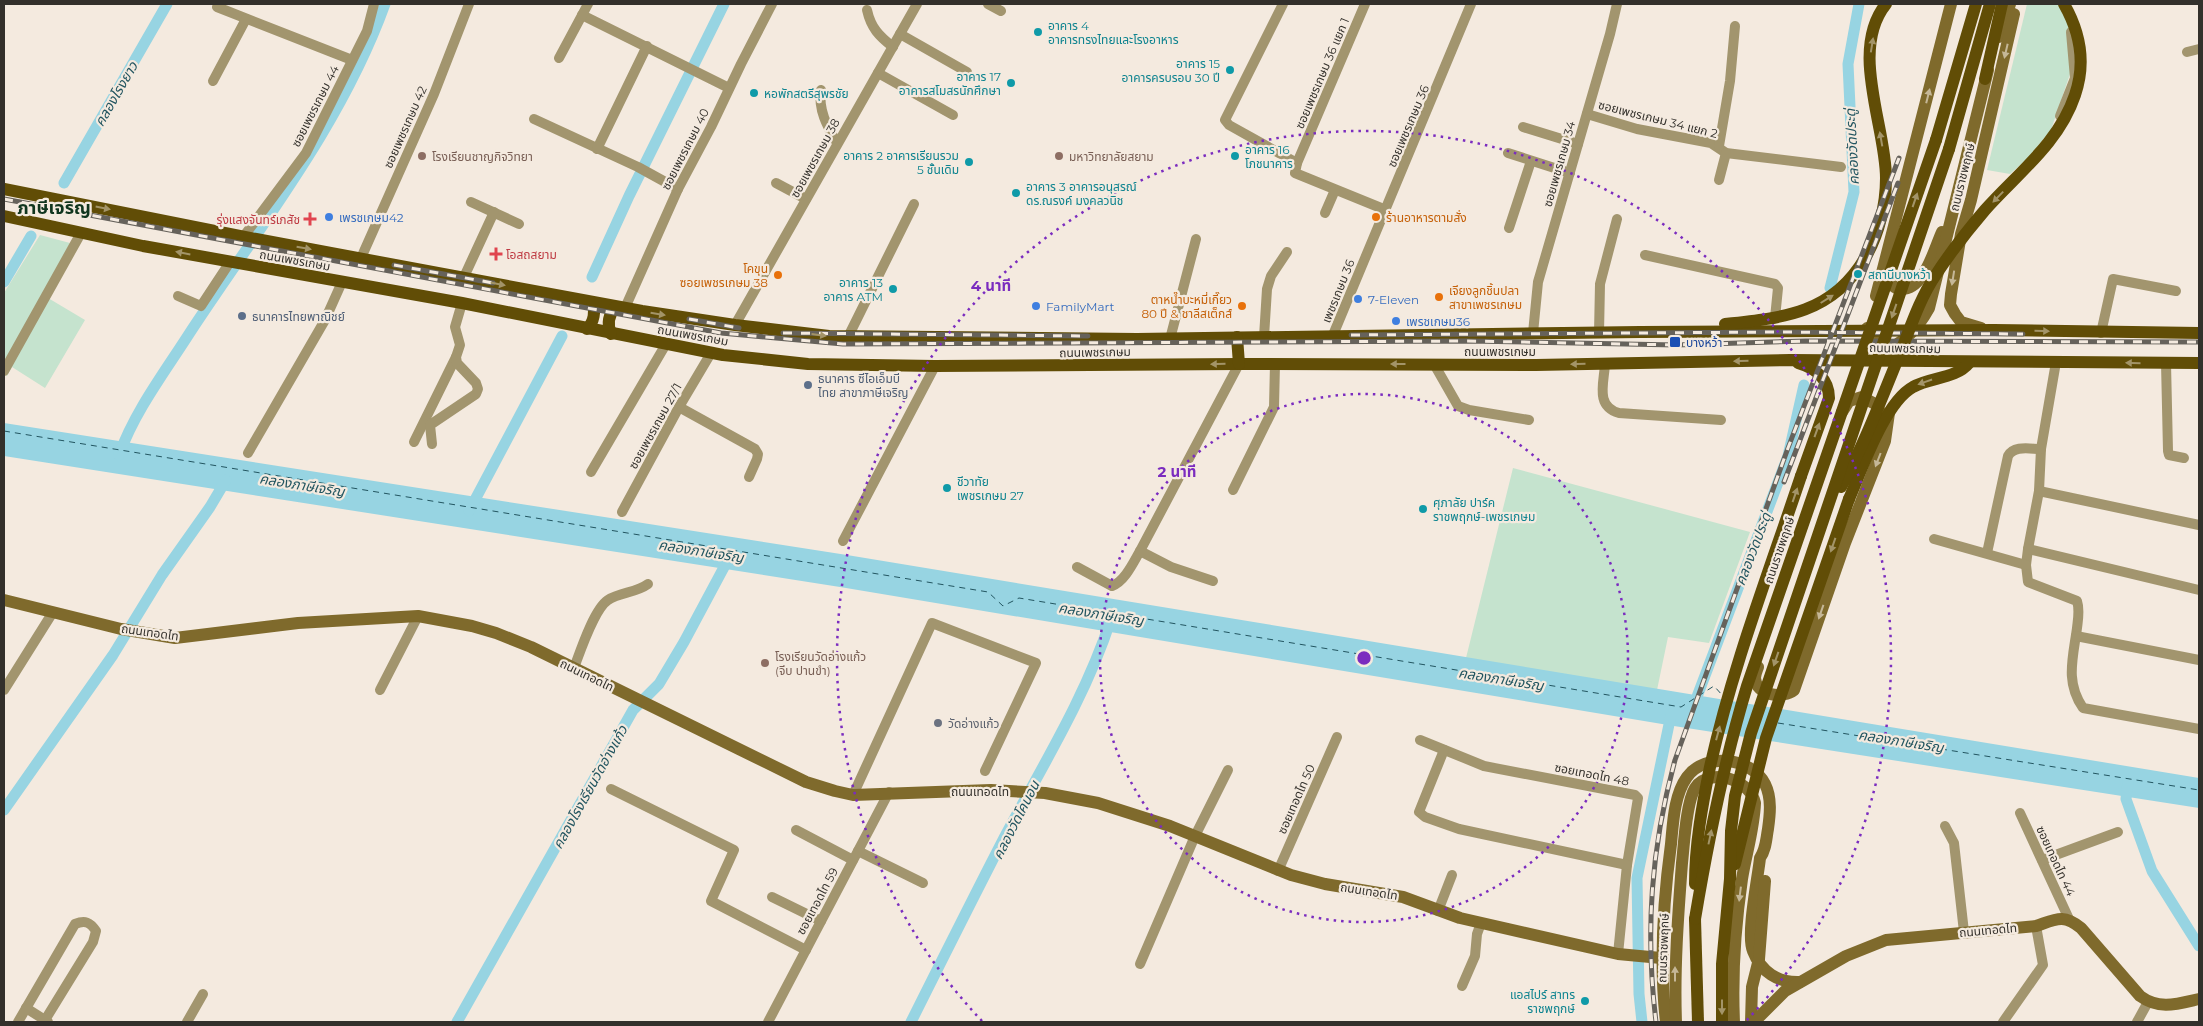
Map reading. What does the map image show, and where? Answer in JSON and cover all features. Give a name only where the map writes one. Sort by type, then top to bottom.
[{"type":"main road","points":[[1640,332],[1775,318],[1821,302],[1842,289],[1855,275],[1870,250],[1885,198],[1886,176],[1869,61],[1876,24],[1886,4]]},
{"type":"main road","points":[[1951,4],[1887,259],[1866,331],[1873,340],[1887,350],[1912,358],[1969,363]]},
{"type":"main road","name":"ถนนราชพฤกษ์","points":[[1698,1022],[1695,919],[1730,742],[1747,686],[1936,140],[1976,4]]},
{"type":"main road","name":"ถนนราชพฤกษ์","points":[[1722,1022],[1722,964],[1730,879],[1731,831],[1735,796],[1750,733],[1949,149],[1990,4]]},
{"type":"main road","points":[[1851,361],[1887,350],[1902,341],[1914,331],[1929,308],[2002,4]]},
{"type":"main road","points":[[1985,79],[2010,4]]},
{"type":"main road","name":"ถนนราชพฤกษ์","points":[[1994,330],[1961,322],[1950,305],[1961,234],[1971,200],[2017,4]]},
{"type":"main road","points":[[1826,513],[1848,474],[1870,427],[1915,315],[1934,278],[1955,247],[1986,210],[2026,168],[2063,123],[2076,94],[2081,56],[2078,34],[2065,4]]},
{"type":"main road","name":"ถนนเพชรเกษม","points":[[4,189],[620,307],[735,326],[829,336],[1170,339],[1640,332],[1994,330],[2199,333]]},
{"type":"main road","points":[[1887,259],[1889,282],[1896,288],[1905,290],[1919,281],[1924,274],[1958,193]]},
{"type":"main road","name":"ถนนเพชรเกษม","points":[[4,216],[230,262],[462,303],[711,353],[808,364],[934,366],[1605,364],[1790,360],[1969,363],[2199,363]]},
{"type":"main road","points":[[587,329],[592,324],[595,308],[592,302]]},
{"type":"main road","points":[[611,334],[609,319],[620,307]]},
{"type":"main road","points":[[1237,337],[1239,364]]},
{"type":"main road","points":[[1790,360],[1812,369],[1825,380],[1837,404],[1842,422]]},
{"type":"main road","points":[[1730,879],[1742,839],[1766,738],[1849,499],[1880,430],[1889,413],[1912,387],[1959,371],[1969,363]]},
{"type":"main road","points":[[1695,919],[1695,855],[1704,796],[1716,739],[1734,676],[1829,398],[1829,389]]},
{"type":"main road","points":[[1880,430],[1881,412],[1876,405],[1862,397],[1849,401],[1845,406],[1840,434],[1754,677],[1756,684],[1766,693],[1783,696],[1794,690],[1845,543],[1885,441],[1889,413]]},
{"type":"main road","name":"ถนนเทอดไท","points":[[4,600],[125,629],[175,638],[298,623],[418,616],[450,620],[496,633],[646,702],[806,782],[834,791],[854,795],[889,792],[1015,791],[1045,793],[1098,802],[1195,836],[1278,871],[1325,884],[1403,897],[1438,911],[1481,923],[1623,955],[1661,958]]},
{"type":"main road","points":[[1666,1022],[1661,958],[1665,890],[1674,813],[1686,778],[1698,767],[1711,761],[1734,762],[1751,770],[1764,783],[1770,810],[1764,852],[1760,858],[1751,933],[1752,950],[1772,977],[1782,982],[1800,982]]},
{"type":"main road","name":"ถนนราชพฤกษ์","points":[[1676,1022],[1676,941],[1684,838],[1695,788],[1704,780],[1714,777],[1731,779],[1741,784],[1753,795],[1755,803],[1736,929],[1732,989],[1734,1022]]},
{"type":"main road","name":"ถนนเทอดไท","points":[[1753,1022],[1785,990],[1846,956],[1886,940],[2036,926],[2059,918],[2069,919]]},
{"type":"main road","points":[[2069,919],[2081,928],[2140,996],[2148,1002],[2168,1006],[2199,1000]]},
{"type":"main road","points":[[1753,1022],[1752,987],[1758,959]]},
{"type":"street","name":"ซอยเพชรเกษม 44","points":[[249,237],[306,152],[367,31],[374,4]]},
{"type":"street","name":"ซอยเพชรเกษม 42","points":[[360,258],[434,94],[470,4]]},
{"type":"street","points":[[559,58],[588,4]]},
{"type":"street","name":"ซอยเพชรเกษม 40","points":[[620,307],[772,4]]},
{"type":"street","name":"ซอยเพชรเกษม 38","points":[[735,326],[917,4]]},
{"type":"street","points":[[988,4],[1001,11]]},
{"type":"street","points":[[1283,4],[1225,120],[1229,125],[1297,163],[1297,175],[1386,210]]},
{"type":"street","name":"ซอยเพชรเกษม 36 แยก 1","points":[[1297,163],[1365,4]]},
{"type":"street","name":"ซอยเพชรเกษม 36","points":[[1365,256],[1386,210],[1471,4]]},
{"type":"street","name":"ซอยเพชรเกษม 34","points":[[1532,333],[1538,282],[1617,4]]},
{"type":"street","points":[[2016,185],[2053,132],[2075,78],[2071,25],[2065,4]]},
{"type":"street","points":[[217,7],[352,60]]},
{"type":"street","points":[[866,10],[876,34],[893,47]]},
{"type":"street","points":[[582,15],[729,88]]},
{"type":"street","points":[[213,81],[246,19]]},
{"type":"street","points":[[1719,180],[1735,26]]},
{"type":"street","points":[[900,34],[967,72]]},
{"type":"street","points":[[597,149],[647,46]]},
{"type":"street","points":[[2187,52],[2199,49]]},
{"type":"street","points":[[878,73],[953,115]]},
{"type":"street","points":[[821,90],[819,102],[822,113],[838,143]]},
{"type":"street","name":"ซอยเพชรเกษม 34 แยก 2","points":[[1587,114],[1637,129],[1711,142],[1722,149],[1841,167]]},
{"type":"street","points":[[534,119],[678,189]]},
{"type":"street","points":[[1523,127],[1578,144]]},
{"type":"street","points":[[1508,153],[1570,173]]},
{"type":"street","points":[[1509,228],[1532,161]]},
{"type":"street","points":[[776,183],[806,199]]},
{"type":"street","points":[[1325,213],[1335,190]]},
{"type":"street","points":[[471,202],[519,224]]},
{"type":"street","points":[[848,337],[914,204]]},
{"type":"street","points":[[464,277],[494,212]]},
{"type":"street","points":[[1600,333],[1600,284],[1617,219]]},
{"type":"street","points":[[4,371],[81,233]]},
{"type":"street","points":[[1170,339],[1196,239]]},
{"type":"street","points":[[1264,337],[1267,289],[1271,276],[1287,252]]},
{"type":"street","points":[[1645,255],[1775,284],[1778,288],[1775,318]]},
{"type":"street","name":"เพชรเกษม 36","points":[[1334,336],[1365,256]]},
{"type":"street","points":[[178,296],[201,306],[230,262]]},
{"type":"street","points":[[2101,332],[2114,276],[2176,291]]},
{"type":"street","points":[[248,453],[325,320],[342,282]]},
{"type":"street","points":[[414,442],[456,357],[460,345],[455,327],[462,303]]},
{"type":"street","points":[[592,472],[666,344]]},
{"type":"street","name":"ซอยเพชรเกษม 27/1","points":[[622,512],[679,407],[711,353]]},
{"type":"street","points":[[432,444],[430,425],[476,394],[478,389],[476,383],[457,363],[456,357]]},
{"type":"street","points":[[2056,362],[2042,449],[2039,490],[2028,549],[2026,565],[2028,582],[2077,601],[2079,613],[2071,675],[2072,688],[2083,708],[2199,729]]},
{"type":"street","points":[[2166,363],[2168,451],[2169,455],[2184,458]]},
{"type":"street","points":[[1077,567],[1112,586],[1118,584],[1140,551],[1239,364]]},
{"type":"street","points":[[1233,490],[1274,407],[1275,364]]},
{"type":"street","points":[[1434,364],[1458,406],[1469,410],[1529,420]]},
{"type":"street","points":[[1605,364],[1603,398],[1610,410],[1721,420]]},
{"type":"street","points":[[843,541],[934,366]]},
{"type":"street","points":[[679,407],[755,449],[758,454],[757,459],[749,477]]},
{"type":"street","points":[[1987,553],[2008,456],[2011,450],[2015,448],[2042,449]]},
{"type":"street","points":[[2039,490],[2199,525]]},
{"type":"street","points":[[1934,539],[2026,565]]},
{"type":"street","points":[[2028,549],[2199,590]]},
{"type":"street","points":[[1140,551],[1171,567],[1213,581]]},
{"type":"street","points":[[574,668],[594,618],[607,600],[641,589],[648,584]]},
{"type":"street","points":[[4,690],[53,612]]},
{"type":"street","points":[[380,690],[418,616]]},
{"type":"street","points":[[854,795],[932,623],[1036,663],[985,771]]},
{"type":"street","points":[[2076,636],[2199,660]]},
{"type":"street","name":"ซอยเทอดไท 50","points":[[1278,871],[1337,737]]},
{"type":"street","name":"ซอยเทอดไท 48","points":[[1420,740],[1484,766],[1635,795],[1638,798],[1627,865],[1623,955]]},
{"type":"street","points":[[1444,750],[1419,812],[1425,817],[1459,829],[1627,865]]},
{"type":"street","points":[[1140,964],[1195,836],[1228,770]]},
{"type":"street","points":[[611,789],[734,850],[711,901],[806,950]]},
{"type":"street","name":"ซอยเทอดไท 59","points":[[768,1022],[889,792]]},
{"type":"street","name":"ซอยเทอดไท 44","points":[[2020,813],[2069,919]]},
{"type":"street","points":[[1945,826],[1954,843],[1964,932]]},
{"type":"street","points":[[796,830],[923,883]]},
{"type":"street","points":[[2042,860],[2118,832]]},
{"type":"street","points":[[1438,911],[1452,875]]},
{"type":"street","points":[[772,897],[821,921]]},
{"type":"street","points":[[18,1022],[26,1008],[75,924],[82,921],[88,922],[96,931],[93,942],[47,1021],[26,1008]]},
{"type":"street","points":[[1462,986],[1475,956],[1477,934],[1481,923]]},
{"type":"street","points":[[2003,1022],[2043,964],[2036,926]]},
{"type":"street","points":[[187,1022],[203,994]]},
{"type":"street","points":[[2137,1022],[2148,1002]]},
{"type":"green space","points":[[2027,4],[2071,4],[2070,74],[2051,130],[2027,159],[2010,174],[1987,170]]},
{"type":"green space","points":[[40,235],[70,243],[43,295],[85,320],[45,388],[12,367],[7,376],[4,374],[4,293]]},
{"type":"green space","points":[[1513,468],[1750,532],[1709,643],[1668,637],[1657,690],[1466,658]]},
{"type":"water","name":"คลองภาษีเจริญ","points":[[4,423],[847,555],[2199,778],[2199,808],[1674,726],[840,587],[4,456]]},
{"type":"waterway","name":"คลองโรงยาว","points":[[64,183],[167,4]]},
{"type":"waterway","points":[[119,455],[133,423],[151,393],[297,175],[322,134],[346,92],[367,49],[385,4]]},
{"type":"waterway","points":[[592,277],[629,196],[724,4]]},
{"type":"waterway","name":"คลองวัดประดู่","points":[[1830,288],[1854,192],[1848,64],[1859,4]]},
{"type":"waterway","name":"คลองโรงยาว","points":[[4,282],[31,236]]},
{"type":"waterway","points":[[469,511],[562,336]]},
{"type":"waterway","name":"คลองวัดประดู่","points":[[1692,710],[1788,456],[1804,385]]},
{"type":"waterway","points":[[4,810],[113,655],[162,575],[210,507],[226,480]]},
{"type":"waterway","name":"คลองโรงเรียนวัดอ่างแก้ว","points":[[457,1022],[633,710],[659,684],[730,556]]},
{"type":"waterway","name":"คลองวัดโคนอน","points":[[911,1022],[1005,836],[1076,703],[1101,648],[1111,619]]},
{"type":"waterway","points":[[1642,1022],[1639,994],[1637,878],[1672,710]]},
{"type":"waterway","points":[[2128,782],[2126,799],[2152,871],[2199,946]]},
{"type":"ferry route","points":[[4,431],[988,592],[1003,606],[1019,598],[1681,707],[1714,686],[1723,696]]},
{"type":"ferry route","points":[[1778,723],[2199,790]]},
{"type":"railway","points":[[1656,1022],[1651,955],[1652,890],[1660,825],[1675,760],[1788,448],[1899,158]]},
{"type":"railway","points":[[1784,482],[1898,183]]},
{"type":"railway","points":[[4,199],[721,333],[843,344],[1468,341],[1676,345],[1806,341],[2199,342]]},
{"type":"railway","points":[[394,265],[493,283]]},
{"type":"railway","points":[[689,319],[739,328]]},
{"type":"railway","points":[[1351,335],[1781,332],[2023,334]]},
{"type":"railway","points":[[783,333],[1088,336]]},
{"type":"place","name":"อาคาร 4 อาคารทรงไทยและโรงอาหาร","points":[[1038,32]]},
{"type":"place","name":"อาคาร 15 อาคารครบรอบ 30 ปี","points":[[1230,70]]},
{"type":"place","name":"อาคาร 17 อาคารสโมสรนักศึกษา","points":[[1011,83]]},
{"type":"place","name":"หอพักสตรีสุพรชัย","points":[[754,93]]},
{"type":"place","name":"โรงเรียนชาญกิจวิทยา","points":[[422,156]]},
{"type":"place","name":"มหาวิทยาลัยสยาม","points":[[1059,156]]},
{"type":"place","name":"อาคาร 16 โภชนาคาร","points":[[1235,156]]},
{"type":"place","name":"อาคาร 2 อาคารเรียนรวม 5 ชั้นเดิม","points":[[969,162]]},
{"type":"place","name":"อาคาร 3 อาคารอนุสรณ์ ดร.ณรงค์ มงคลวนิช","points":[[1016,193]]},
{"type":"place","name":"เพรชเกษม42","points":[[329,217]]},
{"type":"place","name":"ร้านอาหารตามสั่ง","points":[[1376,217]]},
{"type":"place","name":"รุ่งแสงจันทร์เภสัช","points":[[310,219]]},
{"type":"place","name":"โอสถสยาม","points":[[496,254]]},
{"type":"place","name":"สถานีบางหว้า","points":[[1858,274]]},
{"type":"place","name":"โคขุน ซอยเพชรเกษม 38","points":[[778,275]]},
{"type":"place","name":"อาคาร 13 อาคาร ATM","points":[[893,289]]},
{"type":"place","name":"เจียงลูกชิ้นปลา สาขาเพชรเกษม","points":[[1439,297]]},
{"type":"place","name":"7-Eleven","points":[[1358,299]]},
{"type":"place","name":"FamilyMart","points":[[1036,306]]},
{"type":"place","name":"ตาหน๊ำบะหมี่เกี๊ยว 80 ปี & ชาลีสเต็กส์","points":[[1242,306]]},
{"type":"place","name":"ธนาคารไทยพาณิชย์","points":[[242,316]]},
{"type":"place","name":"เพรชเกษม36","points":[[1396,321]]},
{"type":"place","name":"บางหว้า","points":[[1675,342]]},
{"type":"place","name":"ธนาคาร ซีไอเอ็มบี ไทย สาขาภาษีเจริญ","points":[[808,385]]},
{"type":"place","name":"ชีวาทัย เพชรเกษม 27","points":[[947,488]]},
{"type":"place","name":"ศุภาลัย ปาร์ค ราชพฤกษ์-เพชรเกษม","points":[[1423,509]]},
{"type":"place","name":"โรงเรียนวัดอ่างแก้ว (จีบ ปานขำ)","points":[[765,663]]},
{"type":"place","name":"วัดอ่างแก้ว","points":[[938,723]]},
{"type":"place","name":"แอสไปร์ สาทร ราชพฤกษ์","points":[[1585,1001]]},
{"type":"district","name":"ภาษีเจริญ","points":[[54,208]]}]
